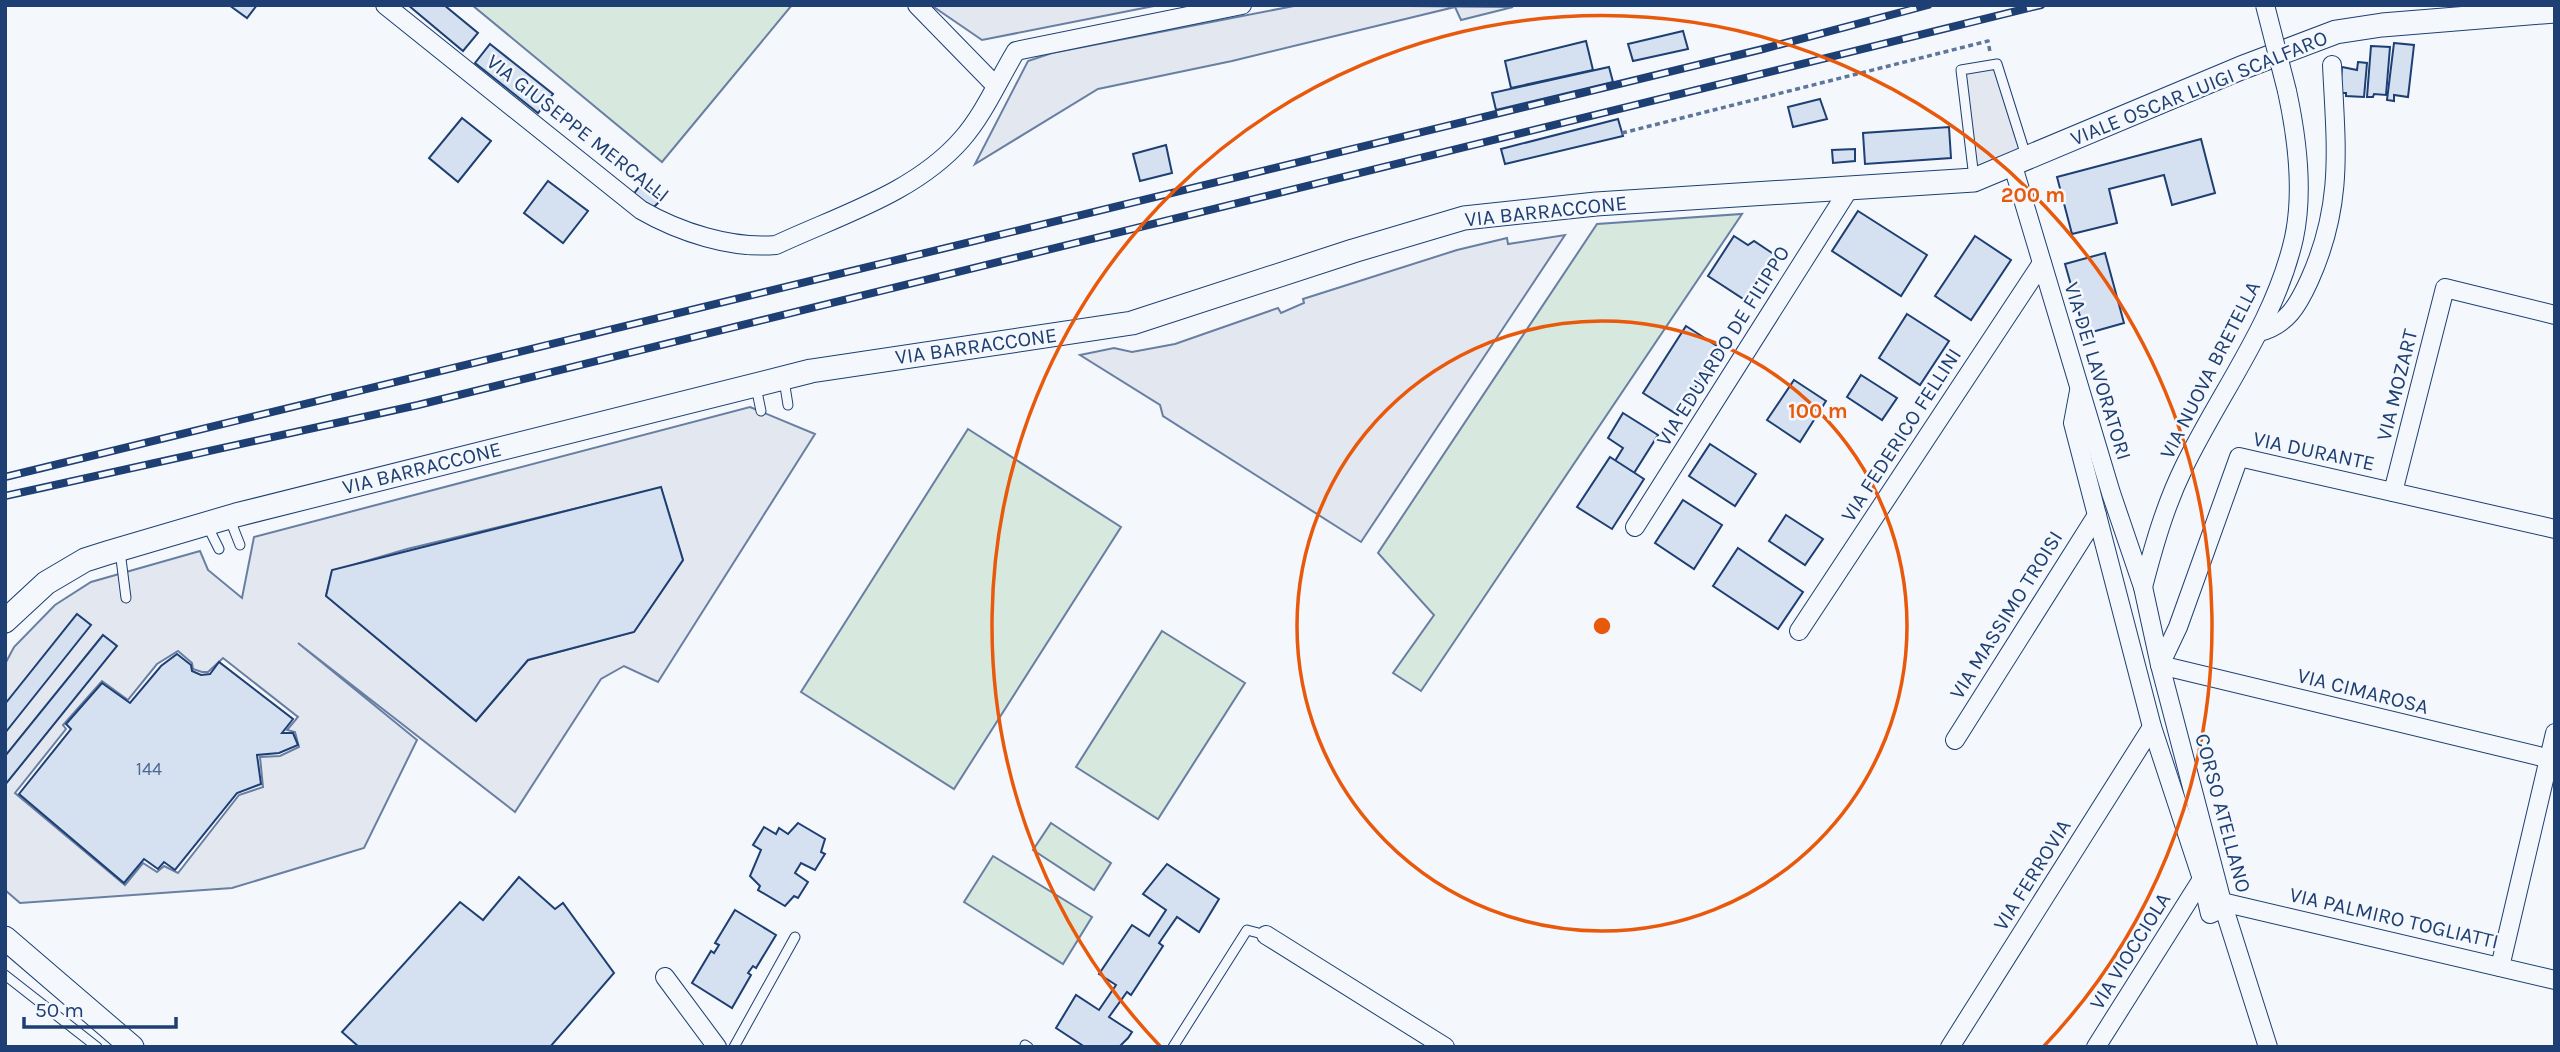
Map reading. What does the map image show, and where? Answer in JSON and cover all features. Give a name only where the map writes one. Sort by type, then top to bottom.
[{"type":"street","name":"VIA GIUSEPPE MERCALLI","points":[[385,5],[641,210],[662,222],[739,244],[776,245],[909,184],[937,165],[964,136],[1016,51],[1242,5]]},
{"type":"street","points":[[917,5],[995,85]]},
{"type":"street","name":"VIA NUOVA BRETELLA","points":[[2143,587],[2159,526],[2185,467],[2274,299],[2295,225],[2298,174],[2287,91],[2265,5]]},
{"type":"street","name":"VIALE OSCAR LUIGI SCALFARO","points":[[1974,180],[2020,163],[2241,68],[2336,32],[2382,24],[2555,11]]},
{"type":"street","points":[[2259,331],[2282,322],[2299,303],[2328,231],[2338,171],[2332,65]]},
{"type":"street","name":"VIA DEI LAVORATORI","points":[[2020,163],[2042,264],[2143,587]]},
{"type":"street","name":"VIA BARRACCONE","points":[[5,621],[46,583],[85,560],[229,517],[784,380],[811,371],[1132,323],[1464,218],[1596,204],[1974,180]]},
{"type":"street","name":"VIA EDUARDO DE FILIPPO","points":[[1635,527],[1849,189]]},
{"type":"street","name":"VIA FEDERICO FELLINI","points":[[1799,631],[2042,264]]},
{"type":"street","name":"VIA MOZART","points":[[2393,492],[2445,288],[2555,315]]},
{"type":"street","points":[[2079,388],[2073,424],[2152,727],[2202,879]]},
{"type":"street","name":"VIA DURANTE","points":[[2160,666],[2178,627],[2239,457],[2555,529]]},
{"type":"street","name":"VIA MASSIMO TROISI","points":[[1955,740],[2097,515]]},
{"type":"street","name":"CORSO ATELLANO","points":[[2143,587],[2160,666],[2222,902],[2268,1047]]},
{"type":"street","name":"VIA CIMAROSA","points":[[2160,666],[2552,760]]},
{"type":"street","name":"VIA FERROVIA","points":[[1950,1047],[2152,727]]},
{"type":"street","points":[[2500,967],[2552,760],[2555,733]]},
{"type":"street","name":"VIA PALMIRO TOGLIATTI","points":[[2202,879],[2210,914],[2219,909],[2222,902],[2555,980]]},
{"type":"street","name":"VIA VIOCCIOLA","points":[[2096,1047],[2202,879]]},
{"type":"street","points":[[1266,935],[1445,1047]]},
{"type":"street","points":[[5,938],[126,1043]]},
{"type":"street","points":[[665,977],[716,1047]]},
{"type":"lane","points":[[1974,180],[1961,70],[1997,64],[2020,163]]},
{"type":"lane","points":[[784,380],[788,405]]},
{"type":"lane","points":[[756,385],[761,411]]},
{"type":"lane","points":[[229,517],[240,545]]},
{"type":"lane","points":[[206,524],[219,549]]},
{"type":"lane","points":[[120,549],[126,598]]},
{"type":"lane","points":[[1173,1047],[1247,930],[1266,935]]},
{"type":"lane","points":[[734,1047],[795,937]]},
{"type":"lane","points":[[5,975],[97,1047]]},
{"type":"path","points":[[1622,133],[1987,41],[1993,65]]},
{"type":"shaded area","points":[[472,5],[792,5],[662,162]]},
{"type":"shaded area","points":[[931,5],[1159,5],[982,40]]},
{"type":"shaded area","points":[[1299,5],[1513,7],[1461,20],[1455,7],[1232,61],[1098,89],[975,164],[1028,61],[1052,53]]},
{"type":"shaded area","points":[[1995,65],[2023,153],[1975,172],[1962,72]]},
{"type":"shaded area","points":[[1742,214],[1421,691],[1393,673],[1434,615],[1378,553],[1597,224]]},
{"type":"shaded area","points":[[1565,235],[1361,542],[1163,416],[1160,405],[1080,355],[1114,348],[1132,352],[1175,344],[1278,308],[1281,313],[1304,303],[1303,299],[1457,250],[1507,238],[1508,244]]},
{"type":"shaded area","points":[[750,407],[815,434],[658,682],[624,666],[601,679],[515,812],[298,643],[417,740],[364,848],[232,888],[20,903],[5,890],[5,664],[14,647],[55,605],[91,582],[200,551],[208,570],[242,598],[254,537]],"holes":[[[661,488],[683,560],[634,632],[528,660],[476,721],[326,596],[332,571],[407,549]],[[178,651],[192,663],[193,669],[202,672],[208,672],[223,658],[298,717],[287,730],[295,732],[299,747],[280,756],[260,757],[263,787],[239,795],[178,873],[164,866],[157,872],[143,863],[125,885],[15,793],[66,729],[63,725],[102,681],[128,700],[157,664]]]},
{"type":"shaded area","points":[[968,429],[1121,527],[954,789],[801,692]]},
{"type":"shaded area","points":[[1162,631],[1245,683],[1158,819],[1076,767]]},
{"type":"shaded area","points":[[1051,823],[1111,863],[1094,890],[1033,850]]},
{"type":"shaded area","points":[[993,856],[1092,917],[1063,964],[964,902]]},
{"type":"building","points":[[229,5],[257,5],[247,18]]},
{"type":"building","points":[[408,5],[444,5],[478,33],[463,51]]},
{"type":"building","points":[[1683,31],[1688,49],[1633,61],[1628,44]]},
{"type":"building","points":[[1586,41],[1593,70],[1511,88],[1505,61]]},
{"type":"building","points":[[2394,43],[2414,45],[2408,97],[2394,95],[2394,101],[2387,100]]},
{"type":"building","points":[[490,44],[553,94],[538,113],[475,63]]},
{"type":"building","points":[[2371,46],[2390,47],[2386,95],[2374,94],[2373,97],[2367,97]]},
{"type":"building","points":[[2358,62],[2367,63],[2364,97],[2346,96],[2346,93],[2340,93],[2342,67],[2357,70]]},
{"type":"building","points":[[1609,67],[1613,82],[1496,110],[1492,93]]},
{"type":"building","points":[[1820,99],[1827,119],[1793,127],[1788,107]]},
{"type":"building","points":[[462,118],[491,141],[458,182],[429,158]]},
{"type":"building","points":[[1618,119],[1623,136],[1505,164],[1501,149]]},
{"type":"building","points":[[1949,127],[1951,158],[1865,164],[1863,133]]},
{"type":"building","points":[[2201,139],[2215,193],[2172,205],[2164,175],[2109,189],[2117,223],[2072,234],[2057,177]]},
{"type":"building","points":[[1166,145],[1172,173],[1140,181],[1133,154]]},
{"type":"building","points":[[1855,149],[1855,161],[1833,163],[1832,150]]},
{"type":"building","points":[[548,181],[588,211],[563,243],[524,213]]},
{"type":"building","points":[[643,182],[663,198],[651,210],[632,196]]},
{"type":"building","points":[[1858,211],[1927,255],[1901,296],[1832,251]]},
{"type":"building","points":[[1734,236],[1748,245],[1754,241],[1775,255],[1745,300],[1708,276]]},
{"type":"building","points":[[1975,236],[2011,260],[1971,320],[1935,296]]},
{"type":"building","points":[[2105,253],[2124,323],[2085,334],[2065,264]]},
{"type":"building","points":[[1907,314],[1949,341],[1920,385],[1879,358]]},
{"type":"building","points":[[1686,326],[1720,348],[1678,415],[1643,393]]},
{"type":"building","points":[[1861,375],[1897,398],[1882,420],[1847,397]]},
{"type":"building","points":[[1794,380],[1826,401],[1800,442],[1767,420]]},
{"type":"building","points":[[1623,413],[1658,435],[1634,473],[1615,461],[1623,448],[1608,438]]},
{"type":"building","points":[[1710,444],[1756,474],[1735,506],[1689,476]]},
{"type":"building","points":[[1610,457],[1644,479],[1612,529],[1577,507]]},
{"type":"building","points":[[661,487],[683,560],[634,632],[528,660],[476,721],[326,596],[332,570]]},
{"type":"building","points":[[1683,500],[1722,525],[1694,569],[1655,543]]},
{"type":"building","points":[[1786,515],[1823,539],[1805,565],[1769,541]]},
{"type":"building","points":[[1738,548],[1803,592],[1778,629],[1713,586]]},
{"type":"building","points":[[77,614],[91,625],[5,733],[5,704]]},
{"type":"building","points":[[103,635],[117,646],[5,785],[5,756]]},
{"type":"building","points":[[177,654],[191,665],[192,671],[201,675],[210,674],[219,662],[293,719],[282,733],[293,733],[298,745],[279,753],[257,755],[261,784],[237,793],[175,870],[164,862],[158,869],[144,859],[124,883],[19,794],[71,729],[66,724],[102,683],[130,703],[161,666]]},
{"type":"building","points":[[798,823],[825,839],[821,852],[825,854],[815,870],[801,863],[795,873],[808,882],[798,898],[794,896],[785,906],[758,890],[760,886],[750,876],[761,850],[753,845],[764,827],[776,834],[779,828],[788,834]]},
{"type":"building","points":[[1167,864],[1219,899],[1199,932],[1177,917],[1159,943],[1163,946],[1131,995],[1127,992],[1109,1017],[1132,1032],[1128,1038],[1119,1047],[1085,1047],[1056,1028],[1076,995],[1099,1010],[1116,985],[1099,974],[1132,925],[1149,936],[1166,910],[1143,894]]},
{"type":"building","points":[[519,877],[555,909],[563,903],[614,973],[550,1047],[359,1047],[342,1032],[460,902],[483,920]]},
{"type":"building","points":[[735,910],[776,935],[756,968],[753,966],[748,973],[751,975],[732,1008],[692,983],[711,951],[714,953],[719,945],[715,943]]},
{"type":"railway","points":[[5,477],[1763,49],[1928,5]]},
{"type":"railway","points":[[5,496],[418,405],[2041,5]]}]
